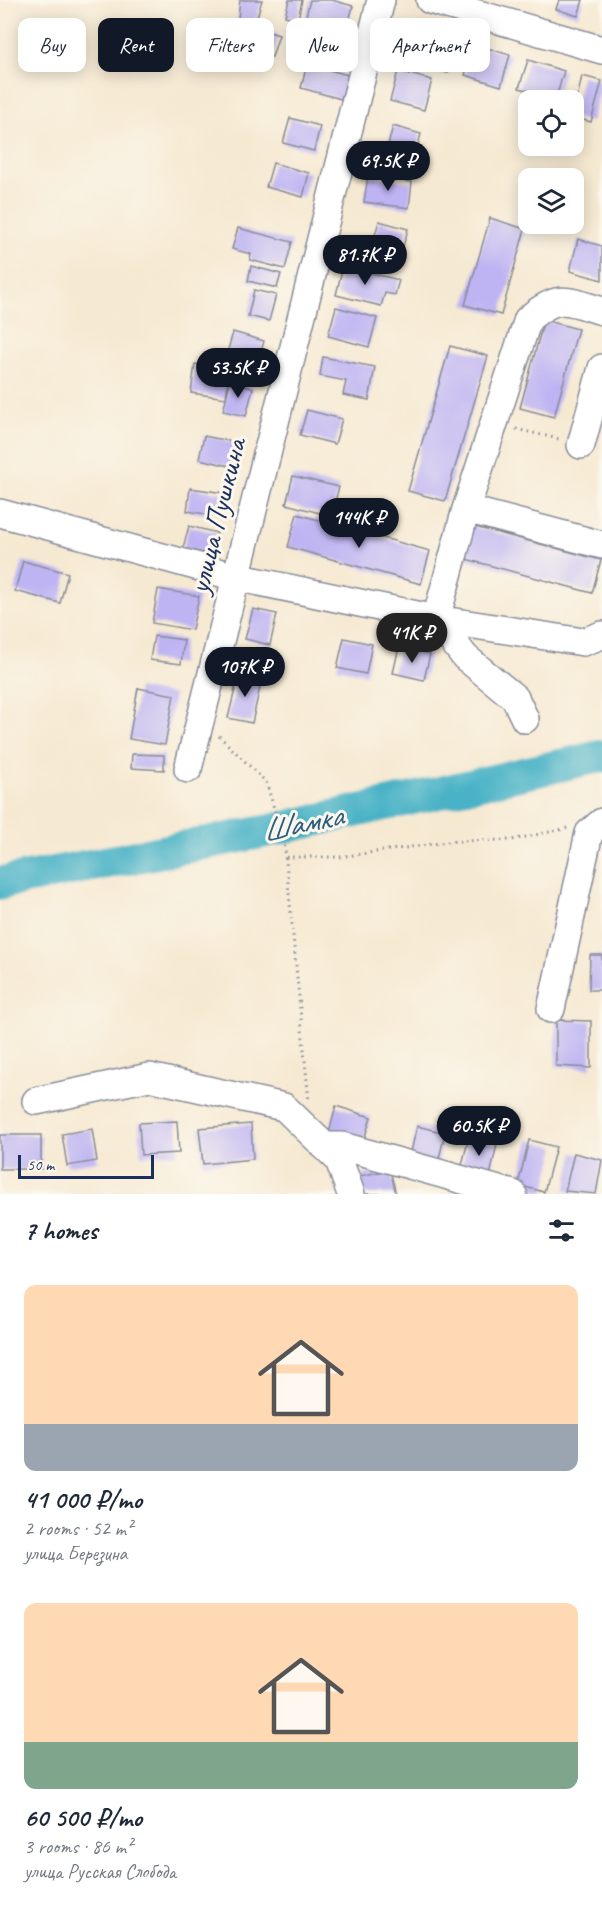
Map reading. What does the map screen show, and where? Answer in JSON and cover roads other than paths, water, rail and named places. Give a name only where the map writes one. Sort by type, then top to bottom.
[{"type":"street","name":"улица Пушкина","points":[[188,769],[381,0]]},
{"type":"street","points":[[430,0],[602,50]]},
{"type":"street","points":[[436,619],[466,509],[528,319],[547,303],[567,300],[602,311]]},
{"type":"street","points":[[581,445],[602,368]]},
{"type":"street","points":[[466,509],[602,545]]},
{"type":"street","points":[[0,513],[236,577],[436,619],[583,642],[602,635]]},
{"type":"street","points":[[436,619],[465,657],[515,698],[525,719]]},
{"type":"street","points":[[551,1009],[589,833],[602,822]]},
{"type":"street","points":[[36,1101],[149,1077],[284,1107],[339,1160],[351,1194]]},
{"type":"street","points":[[324,1146],[342,1146],[513,1194]]},
{"type":"waterway","name":"Шамка","points":[[0,883],[268,831],[602,756]]}]
